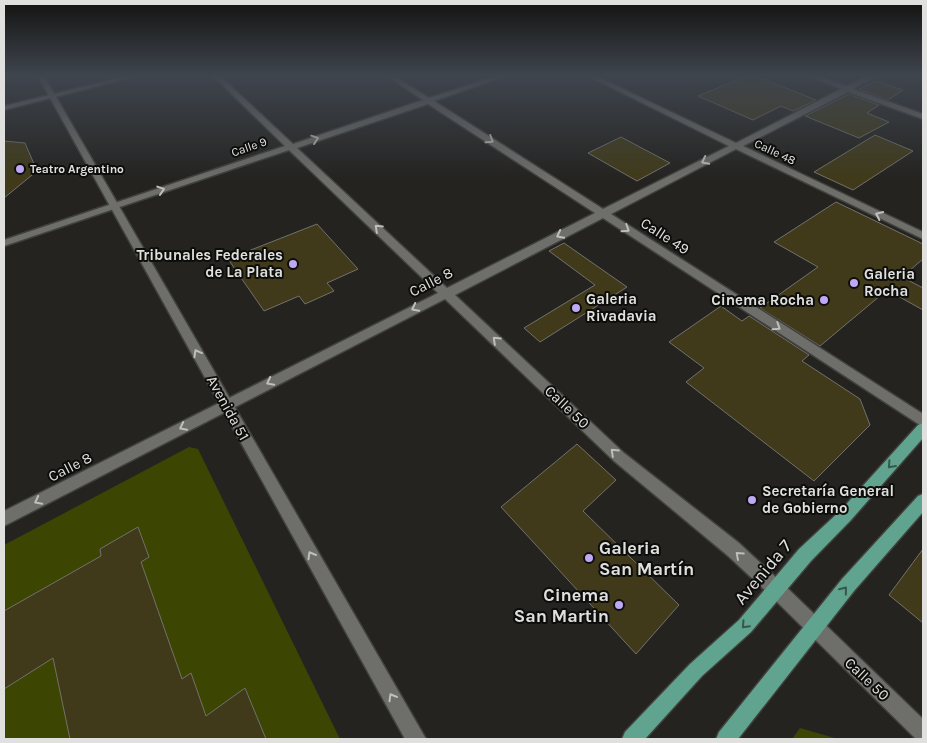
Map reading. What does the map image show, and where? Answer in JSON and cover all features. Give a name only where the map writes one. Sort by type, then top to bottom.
[{"type":"main road","name":"Avenida 7","points":[[632,739],[696,670],[745,626],[805,554],[846,515],[923,429]]},
{"type":"main road","points":[[726,739],[848,585],[923,501]]},
{"type":"street","name":"Avenida 51","points":[[61,111],[416,739]]},
{"type":"street","name":"Calle 50","points":[[253,111],[619,457],[733,549],[776,588],[814,628],[923,732]]},
{"type":"street","name":"Calle 9","points":[[4,243],[399,111]]},
{"type":"street","name":"Calle 49","points":[[443,111],[923,421]]},
{"type":"street","name":"Calle 48","points":[[662,111],[923,236]]},
{"type":"street","name":"Calle 8","points":[[4,519],[805,111]]},
{"type":"street","points":[[906,111],[923,117]]},
{"type":"green space","points":[[189,447],[198,449],[340,739],[4,739],[4,545]]},
{"type":"green space","points":[[800,728],[838,739],[792,739]]},
{"type":"building","points":[[732,111],[772,111],[753,120]]},
{"type":"building","points":[[816,111],[870,111],[867,113],[889,122],[859,138],[805,116]]},
{"type":"building","points":[[875,135],[913,151],[853,190],[814,172]]},
{"type":"building","points":[[621,137],[670,163],[637,181],[588,153]]},
{"type":"building","name":"Teatro Argentino","points":[[4,141],[25,143],[37,171],[4,198]]},
{"type":"building","name":"Galeria Rocha","points":[[836,202],[923,244],[923,259],[902,277],[923,288],[923,310],[887,290],[820,346],[760,308],[818,267],[774,242]]},
{"type":"building","name":"Tribunales Federales de La Plata","points":[[317,224],[358,269],[327,283],[334,291],[305,304],[299,296],[264,311],[228,259]]},
{"type":"building","name":"Galeria Rivadavia","points":[[564,243],[627,287],[540,342],[524,328],[595,285],[549,251]]},
{"type":"building","points":[[721,306],[742,321],[749,316],[809,355],[802,361],[860,399],[870,425],[814,481],[686,382],[704,368],[669,342]]},
{"type":"building","name":"Galeria San Martín","points":[[577,444],[616,480],[583,511],[679,605],[636,654],[501,507]]},
{"type":"building","points":[[138,527],[149,557],[141,562],[182,679],[191,673],[206,716],[245,688],[266,739],[70,739],[53,658],[4,689],[4,611],[101,556],[100,549]]},
{"type":"building","points":[[923,549],[923,623],[889,595]]},
{"type":"place","name":"Teatro Argentino","points":[[20,169]]},
{"type":"place","name":"Tribunales Federales de La Plata","points":[[293,264]]},
{"type":"place","name":"Galeria Rocha","points":[[854,283]]},
{"type":"place","name":"Cinema Rocha","points":[[824,300]]},
{"type":"place","name":"Galeria Rivadavia","points":[[576,308]]},
{"type":"place","name":"Secretaría General de Gobierno","points":[[752,500]]},
{"type":"place","name":"Galeria San Martín","points":[[589,558]]},
{"type":"place","name":"Cinema San Martin","points":[[619,605]]}]
